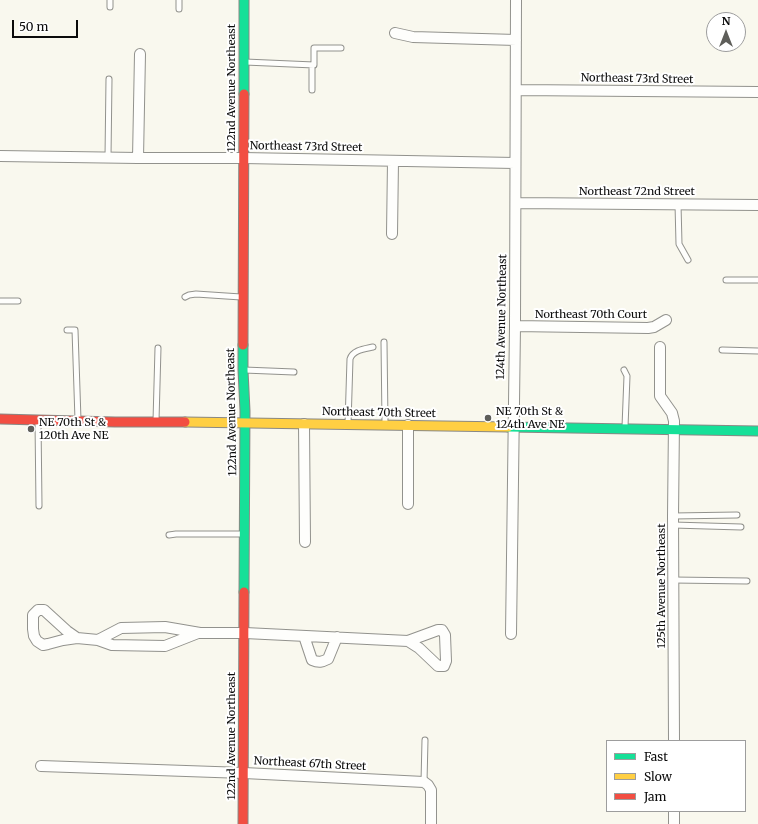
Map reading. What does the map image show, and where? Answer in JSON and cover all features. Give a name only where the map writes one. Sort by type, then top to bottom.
[{"type":"street","name":"122nd Avenue Northeast","points":[[243,824],[245,633],[245,410],[242,297],[244,0]]},
{"type":"street","name":"124th Avenue Northeast","points":[[511,634],[516,203],[516,0]]},
{"type":"street","points":[[395,33],[413,37],[516,40]]},
{"type":"street","points":[[138,158],[140,54]]},
{"type":"street","name":"Northeast 73rd Street","points":[[516,90],[758,92]]},
{"type":"street","name":"Northeast 73rd Street","points":[[0,156],[243,158],[516,163]]},
{"type":"street","points":[[392,234],[393,161]]},
{"type":"street","name":"Northeast 72nd Street","points":[[516,203],[758,205]]},
{"type":"street","name":"Northeast 70th Court","points":[[515,326],[648,328],[654,327],[666,320]]},
{"type":"street","name":"125th Avenue Northeast","points":[[660,347],[660,396],[672,413],[674,421],[674,740]]},
{"type":"street","name":"Northeast 70th Street","points":[[0,419],[758,431]]},
{"type":"street","points":[[304,424],[305,542]]},
{"type":"street","points":[[408,425],[408,504]]},
{"type":"street","points":[[98,640],[121,628],[165,627],[200,633],[245,633],[408,641]]},
{"type":"street","points":[[78,638],[98,640],[112,645],[165,646],[200,633]]},
{"type":"street","points":[[304,636],[312,660],[317,662],[328,660],[337,637]]},
{"type":"street","name":"Northeast 67th Street","points":[[41,766],[244,773],[424,782]]},
{"type":"street","points":[[424,782],[431,790],[431,824]]},
{"type":"street","points":[[674,812],[674,824]]},
{"type":"lane","points":[[110,0],[110,7]]},
{"type":"lane","points":[[179,0],[179,9]]},
{"type":"lane","points":[[312,90],[314,48],[341,48]]},
{"type":"lane","points":[[244,62],[312,65]]},
{"type":"lane","points":[[108,157],[109,79]]},
{"type":"lane","points":[[678,204],[679,244],[688,260]]},
{"type":"lane","points":[[726,280],[758,280]]},
{"type":"lane","points":[[185,297],[196,294],[242,297]]},
{"type":"lane","points":[[0,301],[18,301]]},
{"type":"lane","points":[[67,330],[76,330],[78,421]]},
{"type":"lane","points":[[384,342],[385,425]]},
{"type":"lane","points":[[348,425],[350,359],[352,355],[358,351],[373,347]]},
{"type":"lane","points":[[156,422],[158,348]]},
{"type":"lane","points":[[722,350],[758,351]]},
{"type":"lane","points":[[243,370],[294,372]]},
{"type":"lane","points":[[624,370],[627,376],[625,430]]},
{"type":"lane","points":[[38,420],[39,506]]},
{"type":"lane","points":[[673,520],[737,515]]},
{"type":"lane","points":[[673,520],[741,527]]},
{"type":"lane","points":[[169,535],[244,534]]},
{"type":"lane","points":[[674,580],[747,581]]},
{"type":"lane","points":[[424,782],[425,740]]},
{"type":"traffic: fast","points":[[244,0],[244,94]]},
{"type":"traffic: fast","points":[[243,345],[245,411],[244,592]]},
{"type":"traffic: fast","points":[[508,427],[758,431]]},
{"type":"traffic: slow","points":[[185,422],[508,427]]},
{"type":"traffic: jam","points":[[243,345],[244,94]]},
{"type":"traffic: jam","points":[[0,419],[185,422]]},
{"type":"traffic: jam","points":[[243,824],[244,592]]},
{"type":"place","name":"NE 70th St & 124th Ave NE","points":[[488,418]]},
{"type":"place","name":"NE 70th St & 120th Ave NE","points":[[31,429]]}]
